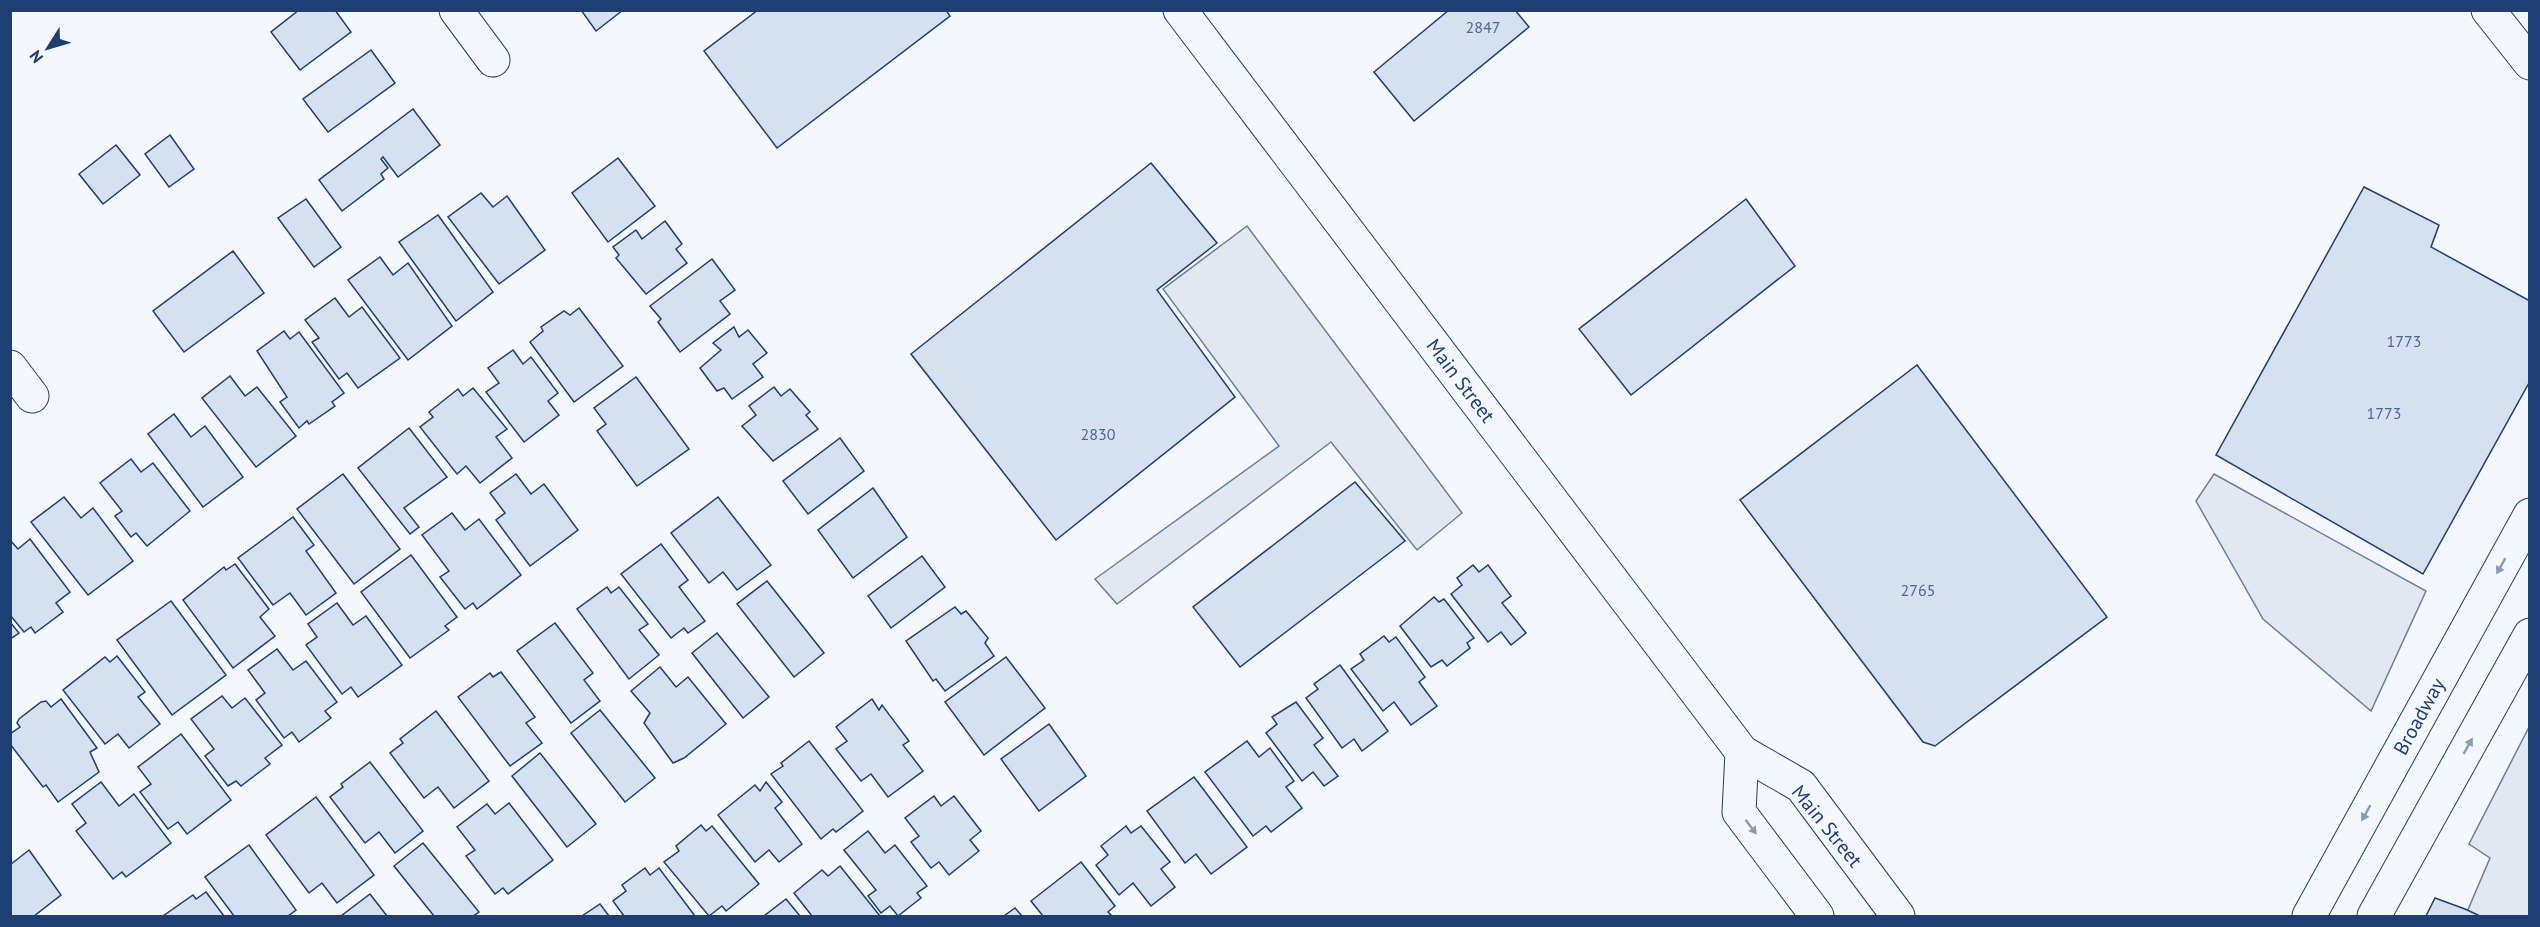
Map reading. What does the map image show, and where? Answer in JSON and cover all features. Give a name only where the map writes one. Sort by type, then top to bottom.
[{"type":"main road","points":[[456,10],[493,60]]},
{"type":"main road","name":"Main Street","points":[[1180,10],[1742,752],[1801,786],[1898,916]]},
{"type":"main road","points":[[2488,10],[2529,63]]},
{"type":"main road","points":[[10,367],[32,396]]},
{"type":"main road","name":"Broadway","points":[[2309,916],[2529,515]]},
{"type":"main road","points":[[2374,916],[2529,635]]},
{"type":"main road","points":[[1742,752],[1739,812],[1817,916]]},
{"type":"shaded area","points":[[1247,226],[1462,513],[1417,550],[1331,442],[1117,604],[1095,579],[1279,446],[1163,289]]},
{"type":"shaded area","points":[[2214,474],[2426,591],[2371,711],[2263,619],[2196,501]]},
{"type":"shaded area","points":[[2529,727],[2529,916],[2475,916],[2467,912],[2490,858],[2469,844]]},
{"type":"building","points":[[299,10],[335,10],[351,32],[300,70],[271,32]]},
{"type":"building","points":[[581,10],[623,10],[596,31]]},
{"type":"building","points":[[758,10],[946,10],[950,16],[777,148],[704,51]]},
{"type":"building","points":[[1449,10],[1515,10],[1529,27],[1414,121],[1374,72]]},
{"type":"building","points":[[371,50],[395,83],[328,132],[303,99]]},
{"type":"building","points":[[413,109],[440,145],[398,177],[383,157],[381,159],[388,168],[381,174],[384,179],[342,211],[319,180]]},
{"type":"building","points":[[170,135],[194,169],[169,187],[145,154]]},
{"type":"building","points":[[116,145],[140,175],[103,204],[79,174]]},
{"type":"building","points":[[618,158],[655,206],[608,242],[572,193]]},
{"type":"building","points":[[1151,163],[1217,243],[1157,290],[1235,397],[1056,540],[911,354]]},
{"type":"building","points":[[2364,187],[2439,225],[2431,247],[2530,301],[2530,381],[2423,574],[2216,455]]},
{"type":"building","points":[[481,193],[493,207],[507,196],[545,250],[499,284],[448,217]]},
{"type":"building","points":[[306,199],[341,247],[314,267],[278,218]]},
{"type":"building","points":[[1746,199],[1795,266],[1631,395],[1579,329]]},
{"type":"building","points":[[438,215],[493,292],[456,321],[399,242]]},
{"type":"building","points":[[665,221],[682,244],[676,249],[687,263],[646,294],[616,258],[619,255],[613,247],[636,230],[642,239]]},
{"type":"building","points":[[233,251],[264,293],[184,352],[153,311]]},
{"type":"building","points":[[380,257],[393,275],[408,263],[452,326],[408,360],[348,280]]},
{"type":"building","points":[[712,259],[735,290],[720,301],[730,314],[680,352],[658,322],[661,319],[650,306]]},
{"type":"building","points":[[335,298],[349,317],[362,307],[400,358],[358,388],[347,373],[339,379],[312,342],[319,338],[305,320]]},
{"type":"building","points":[[579,308],[623,366],[574,402],[530,342],[543,331],[541,327],[564,311],[570,315]]},
{"type":"building","points":[[734,327],[739,337],[748,330],[767,353],[753,364],[763,377],[732,399],[724,388],[717,391],[700,368],[721,350],[713,343]]},
{"type":"building","points":[[284,331],[290,339],[299,332],[344,393],[332,402],[335,406],[309,424],[307,421],[299,428],[280,402],[287,397],[257,351]]},
{"type":"building","points":[[513,350],[523,364],[531,357],[558,393],[548,401],[559,415],[524,442],[486,392],[499,383],[488,368]]},
{"type":"building","points":[[1917,365],[2107,617],[1935,746],[1923,742],[1740,500]]},
{"type":"building","points":[[230,376],[245,396],[257,387],[296,436],[256,467],[202,398]]},
{"type":"building","points":[[636,377],[689,449],[637,486],[597,431],[606,424],[594,408]]},
{"type":"building","points":[[774,387],[781,396],[790,389],[810,412],[806,415],[818,429],[773,461],[742,426],[756,415],[749,406]]},
{"type":"building","points":[[473,388],[507,429],[496,437],[512,458],[480,483],[466,466],[457,474],[420,427],[433,417],[429,412],[458,389],[463,396]]},
{"type":"building","points":[[174,414],[191,437],[205,426],[243,477],[203,507],[148,434]]},
{"type":"building","points":[[409,428],[447,477],[404,508],[419,527],[410,534],[358,468]]},
{"type":"building","points":[[840,438],[864,471],[808,514],[783,481]]},
{"type":"building","points":[[131,459],[141,472],[153,463],[190,511],[147,546],[136,533],[131,537],[115,516],[122,511],[100,483]]},
{"type":"building","points":[[343,474],[400,549],[354,584],[297,509]]},
{"type":"building","points":[[516,474],[531,494],[544,484],[578,530],[530,566],[496,520],[505,513],[490,493]]},
{"type":"building","points":[[1355,482],[1405,541],[1240,667],[1193,607]]},
{"type":"building","points":[[873,488],[907,537],[853,578],[818,530]]},
{"type":"building","points":[[64,497],[81,518],[93,508],[133,561],[88,595],[31,522]]},
{"type":"building","points":[[718,497],[771,565],[737,590],[723,572],[709,583],[671,533]]},
{"type":"building","points":[[452,513],[465,530],[479,519],[521,575],[477,609],[473,603],[465,609],[440,577],[449,571],[422,535]]},
{"type":"building","points":[[293,517],[314,545],[306,551],[336,593],[306,615],[290,593],[273,605],[238,558]]},
{"type":"building","points":[[30,539],[70,592],[56,603],[63,612],[35,633],[31,627],[24,632],[10,615],[10,540],[18,549]]},
{"type":"building","points":[[661,544],[688,580],[679,587],[705,621],[688,633],[684,628],[671,638],[621,574]]},
{"type":"building","points":[[411,555],[457,617],[445,626],[449,630],[410,658],[361,592]]},
{"type":"building","points":[[922,556],[945,587],[891,628],[868,596]]},
{"type":"building","points":[[235,564],[269,609],[260,617],[275,636],[233,668],[183,600],[224,567],[226,570]]},
{"type":"building","points":[[1473,565],[1479,572],[1488,565],[1511,596],[1502,603],[1526,633],[1511,645],[1501,632],[1488,642],[1451,594],[1462,585],[1457,578]]},
{"type":"building","points":[[767,581],[824,653],[794,677],[737,604]]},
{"type":"building","points":[[607,587],[611,593],[619,587],[648,624],[639,630],[659,655],[629,679],[577,609]]},
{"type":"building","points":[[1434,597],[1439,602],[1444,599],[1474,638],[1467,643],[1470,648],[1447,666],[1442,660],[1431,667],[1400,626]]},
{"type":"building","points":[[171,601],[226,675],[172,715],[117,640]]},
{"type":"building","points":[[337,603],[353,625],[366,616],[402,665],[358,697],[351,687],[342,694],[306,645],[317,637],[308,624]]},
{"type":"building","points":[[955,607],[961,614],[966,611],[988,638],[985,643],[994,656],[945,691],[936,679],[933,681],[906,641]]},
{"type":"building","points":[[10,622],[19,633],[10,639]]},
{"type":"building","points":[[555,623],[593,673],[584,680],[600,701],[571,723],[517,651]]},
{"type":"building","points":[[717,633],[769,697],[743,718],[692,653]]},
{"type":"building","points":[[1384,636],[1389,642],[1396,637],[1425,677],[1419,682],[1437,706],[1411,725],[1394,702],[1383,711],[1351,669],[1364,660],[1360,654]]},
{"type":"building","points":[[277,649],[293,670],[306,661],[337,702],[325,711],[331,718],[299,742],[292,732],[284,738],[256,700],[265,693],[248,670]]},
{"type":"building","points":[[117,656],[145,692],[138,697],[160,724],[129,748],[118,734],[105,744],[63,690],[105,657],[110,662]]},
{"type":"building","points":[[1006,657],[1045,708],[984,755],[945,702]]},
{"type":"building","points":[[1340,665],[1388,731],[1362,751],[1354,739],[1342,748],[1306,698],[1318,689],[1314,684]]},
{"type":"building","points":[[660,667],[676,687],[688,677],[726,724],[684,758],[673,763],[644,723],[650,713],[631,691]]},
{"type":"building","points":[[501,672],[535,717],[526,723],[542,743],[510,766],[458,697],[490,673],[493,677]]},
{"type":"building","points":[[222,696],[232,708],[245,698],[282,745],[265,758],[270,764],[241,786],[236,781],[228,786],[205,756],[214,749],[191,719]]},
{"type":"building","points":[[61,699],[97,748],[90,752],[99,772],[58,802],[46,785],[43,787],[10,744],[10,734],[20,727],[17,723],[19,719],[41,702],[46,701],[51,707]]},
{"type":"building","points":[[872,699],[879,710],[882,705],[909,741],[903,745],[923,771],[888,797],[871,774],[861,781],[836,749],[847,741],[836,727]]},
{"type":"building","points":[[1296,702],[1323,738],[1314,745],[1338,776],[1324,786],[1313,772],[1302,781],[1266,733],[1277,724],[1272,717]]},
{"type":"building","points":[[600,710],[655,778],[625,802],[571,733]]},
{"type":"building","points":[[436,711],[489,781],[454,808],[438,787],[424,798],[390,753],[403,743],[400,739]]},
{"type":"building","points":[[1049,724],[1086,776],[1039,811],[1001,759]]},
{"type":"building","points":[[181,734],[231,800],[187,834],[178,822],[168,829],[140,792],[151,784],[138,767]]},
{"type":"building","points":[[809,741],[863,811],[836,832],[833,829],[821,839],[771,774],[783,766],[781,763]]},
{"type":"building","points":[[1247,741],[1259,757],[1270,748],[1294,781],[1286,787],[1302,808],[1271,832],[1266,826],[1253,836],[1205,772]]},
{"type":"building","points":[[540,753],[596,824],[567,847],[512,776]]},
{"type":"building","points":[[370,762],[423,831],[395,853],[379,832],[365,843],[330,797],[343,787],[341,784]]},
{"type":"building","points":[[1194,777],[1247,847],[1211,874],[1196,854],[1185,863],[1147,811]]},
{"type":"building","points":[[101,782],[119,806],[134,794],[171,843],[126,877],[122,872],[113,879],[76,831],[86,823],[72,804]]},
{"type":"building","points":[[766,782],[782,802],[775,808],[802,844],[779,862],[769,850],[755,862],[718,815],[755,785],[760,791]]},
{"type":"building","points":[[934,796],[941,806],[954,796],[981,831],[970,840],[979,851],[949,875],[939,862],[931,868],[911,842],[919,836],[905,818]]},
{"type":"building","points":[[316,797],[374,875],[337,903],[322,883],[309,893],[266,835]]},
{"type":"building","points":[[509,803],[553,860],[508,894],[503,888],[495,894],[466,856],[475,850],[457,827],[487,804],[495,814]]},
{"type":"building","points":[[701,825],[706,831],[712,826],[759,884],[726,911],[722,906],[709,916],[664,862],[679,851],[676,846]]},
{"type":"building","points":[[1126,826],[1131,833],[1141,826],[1170,862],[1161,869],[1175,887],[1151,906],[1133,883],[1119,895],[1096,865],[1108,855],[1101,846]]},
{"type":"building","points":[[868,831],[885,853],[895,845],[927,886],[917,893],[921,898],[898,916],[890,906],[881,913],[868,896],[876,890],[844,850]]},
{"type":"building","points":[[423,843],[479,912],[473,916],[434,916],[394,866]]},
{"type":"building","points":[[249,845],[296,910],[288,916],[234,916],[205,877]]},
{"type":"building","points":[[29,850],[61,895],[34,916],[10,916],[10,865]]},
{"type":"building","points":[[1081,862],[1115,906],[1108,912],[1112,916],[1043,916],[1031,901]]},
{"type":"building","points":[[840,866],[880,916],[812,916],[794,893],[822,870],[828,876]]},
{"type":"building","points":[[645,868],[650,875],[659,868],[695,916],[624,916],[613,901],[626,891],[622,885]]},
{"type":"building","points":[[206,892],[224,916],[163,916],[193,895],[196,899]]},
{"type":"building","points":[[370,894],[387,916],[341,916]]},
{"type":"building","points":[[2435,898],[2465,909],[2480,916],[2426,916]]},
{"type":"building","points":[[786,899],[800,916],[764,916]]},
{"type":"building","points":[[600,904],[609,916],[582,916]]},
{"type":"building","points":[[1015,908],[1022,916],[1004,916]]}]
